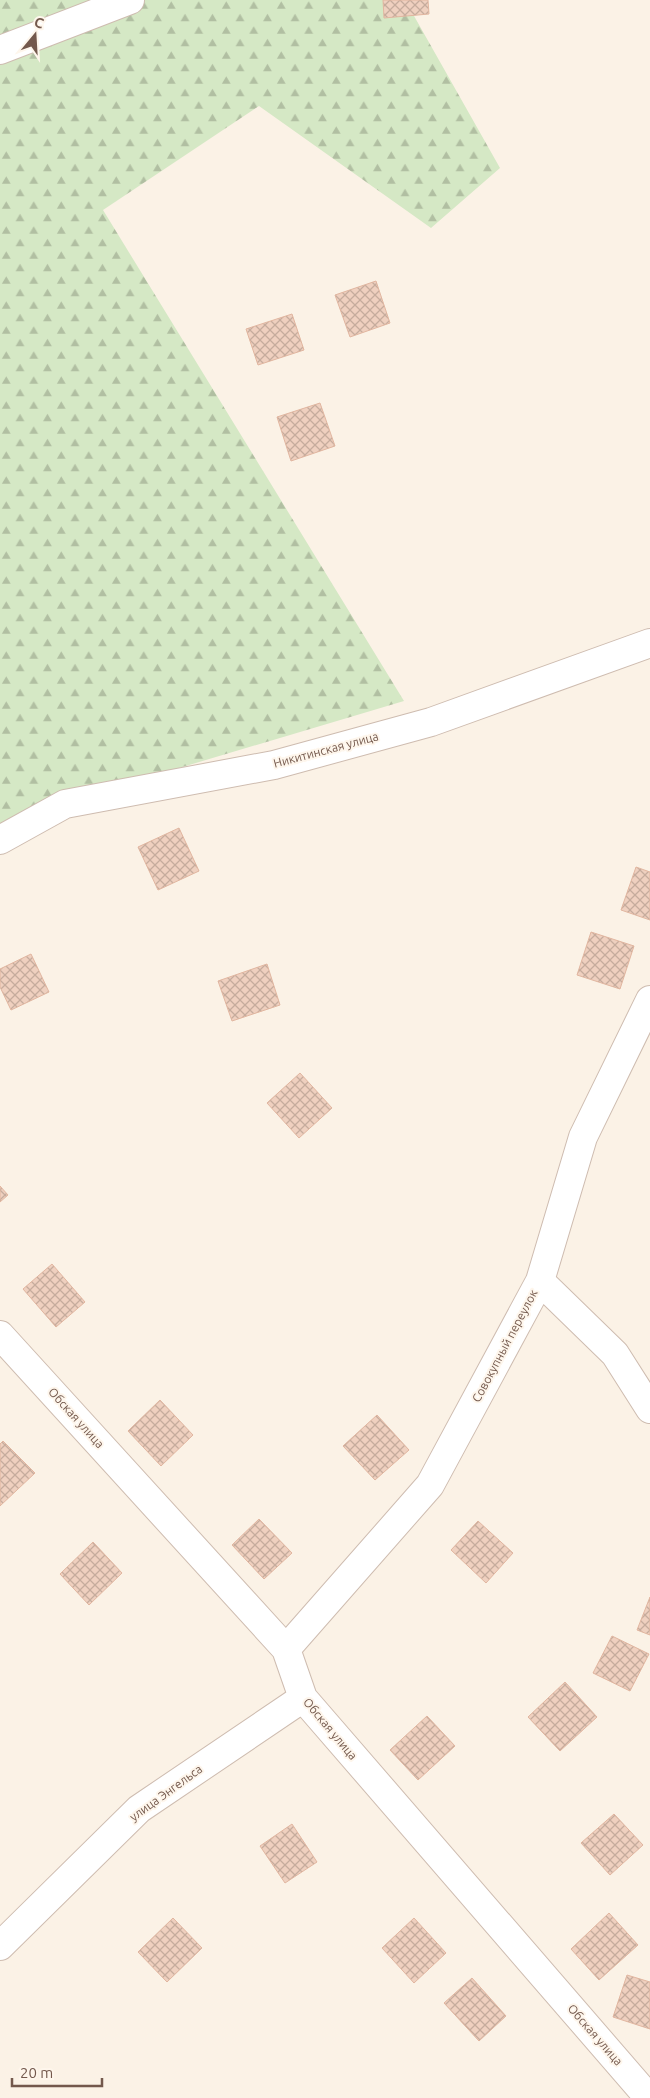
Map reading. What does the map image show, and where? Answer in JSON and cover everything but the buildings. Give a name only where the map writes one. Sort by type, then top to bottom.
[{"type":"street","points":[[0,50],[130,0]]},
{"type":"street","name":"Никитинская улица","points":[[0,840],[65,804],[274,765],[422,724],[650,643]]},
{"type":"street","name":"Совокупный переулок","points":[[286,1649],[430,1485],[540,1281],[584,1136],[648,1011]]},
{"type":"street","points":[[540,1281],[615,1354],[650,1409]]},
{"type":"street","name":"Обская улица","points":[[0,1334],[286,1649],[303,1698],[649,2098]]},
{"type":"street","name":"улица Энгельса","points":[[0,1946],[139,1809],[303,1698]]},
{"type":"green space","points":[[0,0],[405,0],[500,168],[431,228],[259,106],[103,210],[404,701],[28,813],[0,829]]}]
